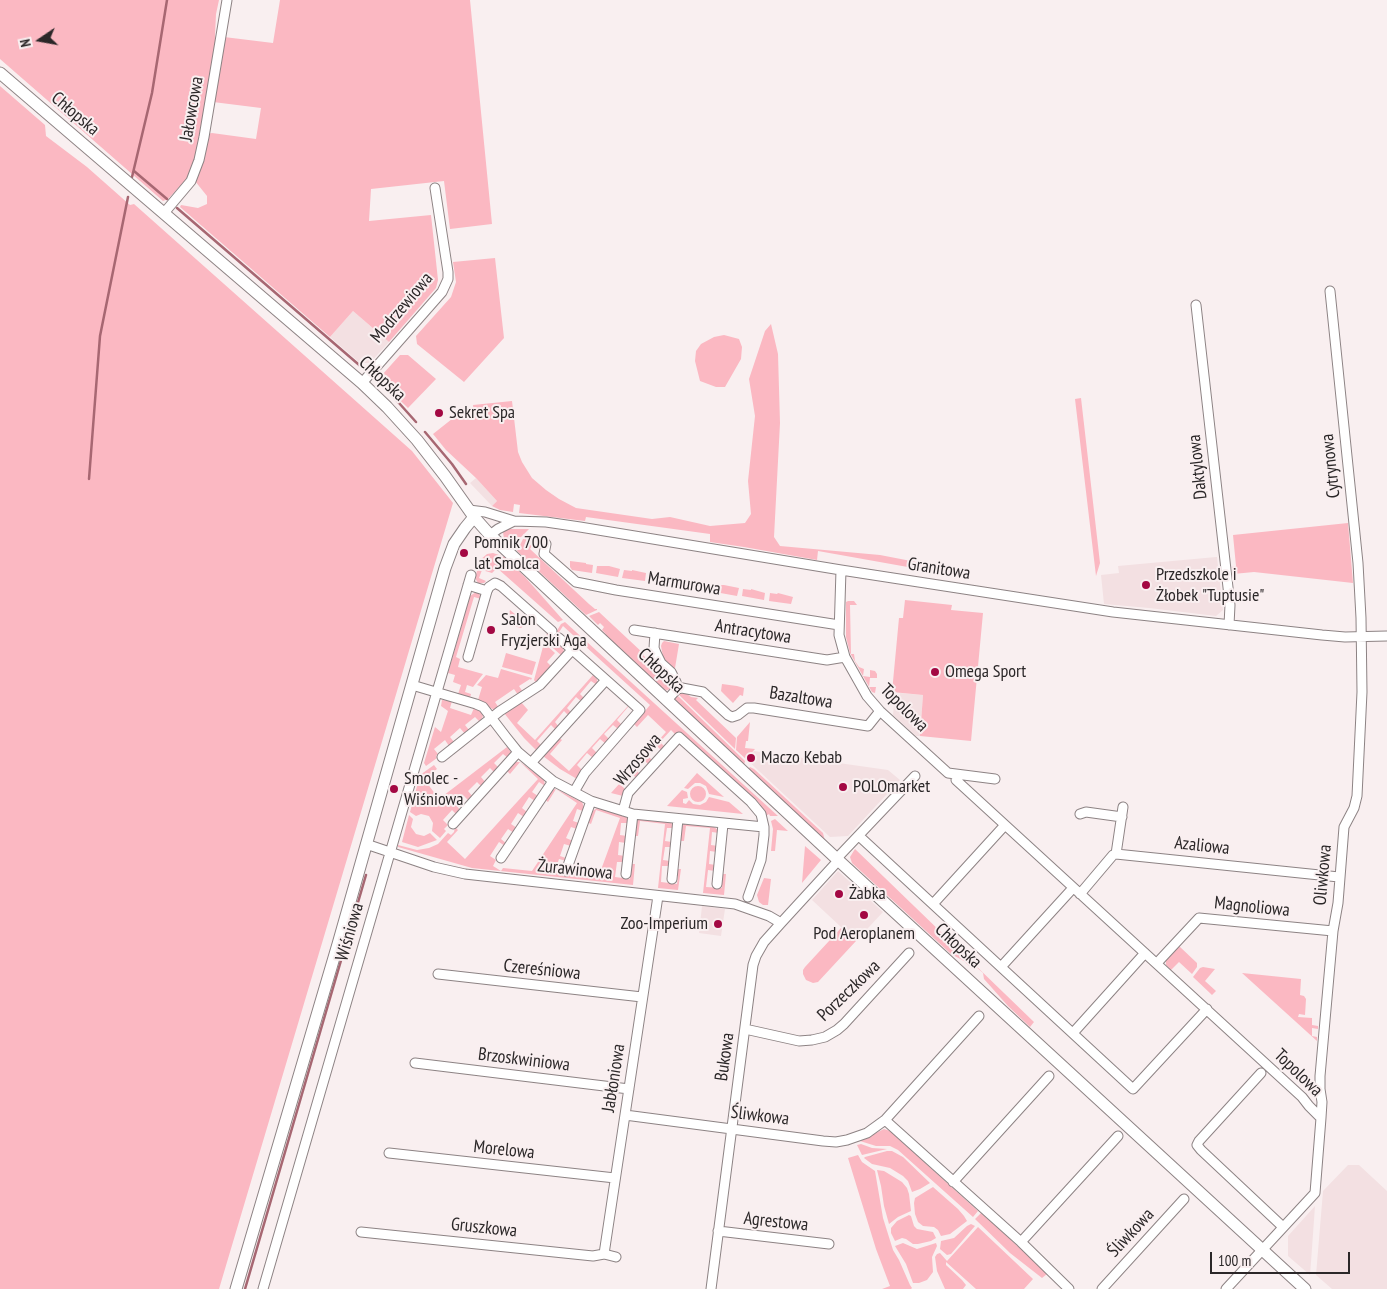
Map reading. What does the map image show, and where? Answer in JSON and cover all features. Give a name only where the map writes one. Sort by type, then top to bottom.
[{"type":"street","name":"Jałowcowa","points":[[164,213],[191,181],[199,160],[227,0]]},
{"type":"street","name":"Chłopska","points":[[0,73],[362,382],[387,406],[417,440],[490,535],[838,860],[1305,1289]]},
{"type":"street","name":"Modrzewiowa","points":[[362,382],[442,292],[448,279],[435,188]]},
{"type":"street","name":"Cytrynowa","points":[[1330,291],[1358,562],[1362,637]]},
{"type":"street","name":"Daktylowa","points":[[1196,305],[1230,605],[1229,625]]},
{"type":"street","name":"Granitowa","points":[[472,514],[491,513],[514,521],[546,522],[1113,612],[1322,635],[1387,636]]},
{"type":"street","points":[[236,1289],[450,554],[472,514]]},
{"type":"street","points":[[490,535],[498,528],[514,521]]},
{"type":"street","name":"Marmurowa","points":[[546,544],[544,554],[576,582],[839,625]]},
{"type":"street","name":"Topolowa","points":[[841,570],[839,635],[845,657],[867,696],[880,711],[948,773],[995,779]]},
{"type":"street","name":"Wiśniowa","points":[[262,1289],[471,575]]},
{"type":"street","name":"Wrzosowa","points":[[487,591],[492,584],[498,584],[640,710],[585,773],[574,792]]},
{"type":"street","points":[[468,585],[487,591],[468,657]]},
{"type":"street","name":"Antracytowa","points":[[634,630],[827,660],[845,657]]},
{"type":"street","points":[[655,633],[654,648],[656,653],[671,672],[676,682],[677,689],[667,700]]},
{"type":"street","name":"Oliwkowa","points":[[1322,1118],[1320,1076],[1344,827],[1354,808],[1357,796],[1361,733],[1362,637]]},
{"type":"street","points":[[442,757],[491,718],[540,685],[572,650]]},
{"type":"street","points":[[531,763],[606,680]]},
{"type":"street","name":"Wrzosowa","points":[[412,685],[483,707],[518,752],[553,780],[591,801],[623,811],[633,814],[764,827],[761,814],[757,808],[679,737],[628,793],[623,811]]},
{"type":"street","name":"Bazaltowa","points":[[677,689],[682,688],[703,692],[728,716],[732,717],[747,708],[754,708],[868,726],[880,711]]},
{"type":"street","points":[[453,824],[518,752]]},
{"type":"street","name":"Bukowa","points":[[711,1289],[753,965],[756,956],[764,942],[840,856],[915,776]]},
{"type":"street","points":[[501,858],[553,780]]},
{"type":"street","name":"Topolowa","points":[[956,780],[1207,1009],[1322,1118],[1315,1193],[1262,1250]]},
{"type":"street","points":[[566,871],[591,801]]},
{"type":"street","points":[[1001,967],[1076,891],[1116,854],[1123,807]]},
{"type":"street","points":[[1080,814],[1086,812],[1122,817]]},
{"type":"street","name":"Wrzosowa","points":[[626,874],[633,814]]},
{"type":"street","points":[[672,879],[678,819]]},
{"type":"street","points":[[717,884],[723,824]]},
{"type":"street","points":[[933,904],[1005,825]]},
{"type":"street","points":[[748,897],[761,860],[764,827]]},
{"type":"street","points":[[859,836],[1133,1089],[1207,1009]]},
{"type":"street","name":"Żurawinowa","points":[[366,844],[434,867],[465,874],[735,904],[769,916],[781,923]]},
{"type":"street","name":"Azaliowa","points":[[1116,854],[1340,877]]},
{"type":"street","name":"Jabłoniowa","points":[[604,1254],[658,896]]},
{"type":"street","name":"Magnoliowa","points":[[1157,963],[1199,918],[1333,931]]},
{"type":"street","name":"Porzeczkowa","points":[[745,1029],[799,1041],[825,1037],[844,1024],[909,953]]},
{"type":"street","points":[[1073,1033],[1145,953]]},
{"type":"street","name":"Czereśniowa","points":[[438,974],[642,997]]},
{"type":"street","name":"Śliwkowa","points":[[625,1115],[836,1142],[848,1140],[862,1135],[885,1120],[979,1016]]},
{"type":"street","name":"Brzoskwiniowa","points":[[415,1063],[629,1089]]},
{"type":"street","name":"Topolowa","points":[[1261,1073],[1198,1141],[1197,1145],[1283,1228]]},
{"type":"street","points":[[953,1182],[1050,1076]]},
{"type":"street","points":[[885,1120],[1021,1242],[1069,1289]]},
{"type":"street","points":[[1021,1242],[1118,1136]]},
{"type":"street","name":"Morelowa","points":[[389,1153],[615,1178]]},
{"type":"street","name":"Śliwkowa","points":[[1102,1289],[1184,1199]]},
{"type":"street","name":"Gruszkowa","points":[[361,1232],[593,1256],[604,1254]]},
{"type":"street","name":"Agrestowa","points":[[718,1232],[829,1244]]},
{"type":"street","points":[[1226,1289],[1262,1250]]},
{"type":"street","points":[[604,1254],[616,1257]]},
{"type":"shaded area","points":[[0,0],[219,0],[216,14],[216,46],[197,155],[191,174],[168,199],[163,201],[0,59]]},
{"type":"shaded area","points":[[280,0],[470,0],[492,224],[450,229],[444,181],[371,189],[369,221],[431,215],[438,280],[436,288],[389,342],[353,311],[330,337],[180,207],[181,205],[198,208],[207,204],[207,196],[195,181],[207,134],[212,133],[256,139],[261,108],[213,102],[224,37],[273,43]]},
{"type":"shaded area","points":[[0,86],[45,125],[46,136],[87,167],[130,205],[134,204],[412,451],[453,503],[219,1289],[0,1289]]},
{"type":"shaded area","points":[[495,258],[504,338],[464,382],[417,344],[416,336],[451,297],[456,282],[453,262]]},
{"type":"shaded area","points":[[353,311],[389,342],[370,363],[360,363],[330,337]]},
{"type":"shaded area","points":[[771,324],[778,354],[780,423],[774,537],[780,546],[880,555],[937,566],[947,574],[818,551],[817,560],[710,542],[710,534],[586,517],[585,521],[519,513],[520,505],[514,504],[513,512],[500,510],[492,506],[497,501],[446,450],[433,434],[457,415],[474,413],[473,405],[512,401],[518,452],[522,462],[532,478],[546,490],[576,508],[652,519],[670,517],[710,526],[745,523],[751,514],[748,481],[755,416],[749,379],[765,331]]},
{"type":"shaded area","points":[[724,335],[739,339],[742,347],[741,359],[725,387],[716,387],[700,381],[695,361],[696,351],[701,344],[714,337]]},
{"type":"shaded area","points":[[400,355],[408,355],[436,379],[408,408],[382,383],[382,375]]},
{"type":"shaded area","points":[[1081,398],[1100,563],[1096,576],[1075,399]]},
{"type":"shaded area","points":[[476,478],[497,501],[492,506],[470,483]]},
{"type":"shaded area","points":[[1348,523],[1353,583],[1254,572],[1233,574],[1232,567],[1236,566],[1233,535]]},
{"type":"shaded area","points":[[508,529],[529,529],[520,538],[515,549],[504,539],[503,532]]},
{"type":"shaded area","points":[[525,538],[532,546],[530,549],[597,610],[586,615],[517,551]]},
{"type":"shaded area","points":[[493,553],[505,557],[563,620],[558,622],[497,568],[492,573],[482,570],[479,578],[486,581],[478,583],[475,578],[480,560],[487,554]]},
{"type":"shaded area","points":[[1217,557],[1223,610],[1216,616],[1104,604],[1101,575],[1119,573],[1118,566]]},
{"type":"shaded area","points":[[570,561],[593,565],[592,573],[572,570]]},
{"type":"shaded area","points":[[597,566],[609,566],[620,569],[618,577],[596,573]]},
{"type":"shaded area","points":[[624,570],[646,573],[645,581],[622,578]]},
{"type":"shaded area","points":[[690,580],[712,584],[711,591],[688,588]]},
{"type":"shaded area","points":[[716,585],[739,588],[737,596],[715,592]]},
{"type":"shaded area","points":[[743,589],[765,593],[764,600],[742,596]]},
{"type":"shaded area","points":[[476,592],[479,593],[481,599],[474,597],[456,657],[460,659],[458,667],[483,674],[473,687],[467,685],[465,692],[471,694],[470,698],[458,694],[461,685],[453,682],[455,675],[448,673],[470,596]]},
{"type":"shaded area","points":[[770,593],[793,597],[791,604],[769,601]]},
{"type":"shaded area","name":"Omega Sport","points":[[905,600],[952,605],[951,610],[983,613],[971,741],[920,736],[923,695],[892,692],[899,618],[903,618]]},
{"type":"shaded area","points":[[854,601],[857,605],[850,605],[851,654],[854,654],[855,661],[859,667],[864,669],[863,676],[870,677],[870,670],[875,671],[877,674],[877,678],[870,678],[869,687],[850,653],[846,637],[846,602]]},
{"type":"shaded area","points":[[510,610],[526,623],[521,628],[506,624]]},
{"type":"shaded area","points":[[599,612],[664,673],[671,682],[670,689],[662,690],[607,638],[602,630],[604,627],[600,623],[598,625],[589,616]]},
{"type":"shaded area","points":[[565,622],[778,816],[770,816],[769,814],[766,816],[759,803],[679,732],[676,735],[671,730],[660,742],[665,747],[662,751],[657,746],[648,756],[653,761],[649,765],[644,760],[635,769],[640,774],[637,778],[631,774],[621,785],[626,790],[623,796],[611,793],[666,732],[648,715],[637,727],[634,724],[650,705],[563,626],[554,640],[563,648],[562,656],[545,641],[547,633],[553,637],[561,624]]},
{"type":"shaded area","points":[[664,641],[679,644],[675,668],[663,657],[661,646]]},
{"type":"shaded area","points":[[544,643],[555,653],[547,662],[552,667],[536,683],[534,680]]},
{"type":"shaded area","points":[[506,653],[536,662],[532,675],[502,667]]},
{"type":"shaded area","points":[[501,669],[532,678],[519,686],[523,692],[518,695],[514,689],[495,702],[499,708],[494,710],[478,700],[482,687],[477,685],[486,675],[498,678]]},
{"type":"shaded area","points":[[593,675],[597,679],[597,685],[591,681],[580,694],[585,699],[582,702],[576,697],[567,708],[572,713],[569,716],[564,711],[555,722],[559,727],[556,730],[551,725],[537,741],[542,746],[537,751],[504,713],[521,702],[528,710],[517,723],[535,740]]},
{"type":"shaded area","points":[[722,684],[744,688],[743,696],[740,695],[733,703],[721,691]]},
{"type":"shaded area","points":[[869,687],[876,687],[875,693],[872,692]]},
{"type":"shaded area","points":[[682,692],[691,697],[698,698],[696,700],[736,738],[735,749],[678,694]]},
{"type":"shaded area","points":[[900,693],[923,695],[920,736],[916,736],[893,715],[894,704],[899,704]]},
{"type":"shaded area","points":[[677,695],[745,761],[744,765],[675,701]]},
{"type":"shaded area","points":[[442,700],[452,701],[450,708],[471,715],[474,708],[481,711],[483,716],[480,722],[475,717],[465,725],[469,730],[465,734],[460,728],[450,737],[454,742],[449,746],[445,740],[434,749],[438,754],[437,758],[426,766],[424,763],[435,727],[441,732],[448,711],[441,706]]},
{"type":"shaded area","points":[[628,706],[617,720],[622,725],[618,729],[613,725],[604,734],[609,739],[606,744],[600,739],[592,748],[597,753],[593,758],[587,753],[577,765],[582,770],[577,779],[543,756],[559,738],[562,740],[550,754],[569,771]]},
{"type":"shaded area","points":[[750,722],[748,741],[746,741],[745,748],[755,749],[746,759],[736,750],[737,737]]},
{"type":"shaded area","points":[[507,747],[511,755],[508,758],[503,754],[494,763],[499,768],[495,773],[490,768],[481,777],[486,783],[482,787],[477,782],[468,791],[473,797],[469,801],[464,796],[456,805],[461,811],[457,815],[452,810],[443,820],[448,825],[440,838],[432,831],[433,823],[429,816],[421,814],[416,816],[410,812],[420,775],[434,765],[437,769],[424,779],[439,799]]},
{"type":"shaded area","points":[[754,751],[888,770],[900,780],[848,836],[830,837],[746,759]]},
{"type":"shaded area","points":[[516,762],[520,762],[510,774],[506,770]]},
{"type":"shaded area","points":[[520,762],[542,778],[545,786],[539,782],[532,792],[538,796],[535,801],[529,797],[522,808],[527,812],[524,817],[518,813],[511,824],[517,828],[514,833],[508,829],[501,839],[507,844],[505,846],[499,842],[490,856],[496,860],[493,866],[501,871],[503,868],[532,871],[577,803],[556,789],[582,802],[584,807],[583,811],[577,809],[573,821],[579,823],[577,829],[571,827],[566,838],[573,841],[571,846],[564,844],[560,856],[566,858],[566,861],[559,859],[555,871],[571,876],[598,878],[620,818],[596,810],[591,824],[587,822],[591,812],[597,808],[625,816],[628,819],[628,823],[621,823],[620,835],[627,836],[626,843],[619,842],[618,855],[625,856],[624,862],[617,862],[615,877],[630,879],[631,864],[635,864],[633,885],[472,868],[398,847],[398,845],[417,850],[429,848],[438,844],[448,833],[451,835],[455,827],[458,830],[447,842],[465,859],[538,779]]},
{"type":"shaded area","points":[[750,767],[823,833],[825,841],[748,769]]},
{"type":"shaded area","points":[[697,773],[724,797],[709,794],[706,786],[700,783],[695,783],[688,789],[684,788]]},
{"type":"shaded area","points":[[695,786],[701,786],[706,791],[704,800],[695,802],[690,797],[690,791]]},
{"type":"shaded area","points":[[556,789],[548,802],[544,799],[550,791]]},
{"type":"shaded area","points":[[682,790],[687,792],[688,798],[683,799],[683,803],[686,804],[689,800],[693,804],[700,805],[706,802],[709,797],[729,802],[743,814],[667,806]]},
{"type":"shaded area","points":[[409,815],[413,819],[411,827],[416,834],[424,836],[430,833],[437,840],[418,847],[402,842]]},
{"type":"shaded area","points":[[639,819],[673,824],[674,828],[667,828],[665,841],[672,842],[672,847],[665,847],[663,860],[670,861],[669,866],[662,866],[661,882],[677,884],[677,869],[681,869],[678,890],[658,888],[665,824],[640,821],[638,836],[634,836],[636,821]]},
{"type":"shaded area","points":[[775,819],[788,831],[777,830],[775,851],[771,851],[773,829],[771,821]]},
{"type":"shaded area","points":[[684,824],[714,827],[718,830],[719,833],[712,832],[711,845],[718,846],[717,852],[710,851],[709,864],[716,865],[715,871],[708,870],[706,887],[722,888],[722,874],[726,874],[724,895],[703,893],[710,828],[686,826],[684,841],[679,841],[681,828]]},
{"type":"shaded area","points":[[805,846],[821,860],[802,883]]},
{"type":"shaded area","points":[[855,849],[1034,1022],[1030,1027],[984,979],[983,973],[974,965],[969,966],[951,954],[852,863],[850,857]]},
{"type":"shaded area","points":[[838,871],[883,912],[856,941],[812,900]]},
{"type":"shaded area","points":[[764,878],[771,879],[768,905],[763,905],[759,902],[757,895]]},
{"type":"shaded area","points":[[702,906],[725,909],[721,936],[699,933]]},
{"type":"shaded area","points":[[841,928],[856,941],[818,982],[813,983],[806,980],[803,974],[805,967]]},
{"type":"shaded area","points":[[1179,946],[1197,963],[1197,967],[1192,974],[1179,962],[1171,970],[1166,965],[1166,959]]},
{"type":"shaded area","points":[[1203,967],[1215,969],[1205,981],[1216,991],[1212,995],[1193,977]]},
{"type":"shaded area","points":[[1242,973],[1301,979],[1300,995],[1306,999],[1305,1015],[1299,1014],[1298,1017],[1312,1018],[1312,1025],[1318,1026],[1318,1029],[1312,1028],[1312,1036],[1317,1037],[1317,1041]]},
{"type":"shaded area","points":[[884,1129],[890,1131],[978,1211],[973,1217],[898,1150],[890,1146],[876,1146],[860,1141]]},
{"type":"shaded area","points":[[861,1144],[872,1148],[887,1149],[862,1155],[857,1145]]},
{"type":"shaded area","points":[[892,1151],[903,1157],[930,1183],[912,1192],[908,1181],[903,1176],[890,1168],[872,1164],[864,1158]]},
{"type":"shaded area","points":[[858,1155],[862,1162],[875,1171],[883,1218],[893,1250],[911,1289],[882,1289],[890,1286],[876,1249],[848,1158]]},
{"type":"shaded area","points":[[1348,1165],[1359,1165],[1387,1191],[1387,1289],[1332,1289],[1316,1275],[1323,1191]]},
{"type":"shaded area","points":[[877,1170],[884,1171],[902,1182],[909,1194],[911,1211],[889,1224],[884,1206]]},
{"type":"shaded area","points":[[933,1187],[958,1209],[967,1221],[950,1234],[941,1236],[934,1227],[923,1226],[918,1222],[915,1214],[915,1198]]},
{"type":"shaded area","points":[[1315,1206],[1310,1275],[1288,1256],[1288,1236]]},
{"type":"shaded area","points":[[981,1213],[1047,1274],[1042,1278],[1010,1253],[975,1219]]},
{"type":"shaded area","points":[[909,1215],[917,1229],[933,1232],[936,1238],[918,1244],[913,1244],[902,1238],[895,1241],[891,1228],[897,1221]]},
{"type":"shaded area","points":[[971,1224],[975,1226],[951,1254],[947,1255],[940,1249],[941,1241],[954,1238]]},
{"type":"shaded area","points":[[978,1227],[1033,1279],[1024,1289],[976,1289],[946,1262],[946,1265],[966,1285],[963,1289],[945,1289],[937,1271],[935,1257],[940,1253],[947,1261]]},
{"type":"shaded area","points":[[903,1243],[917,1249],[936,1243],[937,1246],[932,1257],[933,1272],[927,1280],[913,1283],[906,1264],[895,1246]]},
{"type":"waterway","points":[[132,177],[152,93],[167,0]]},
{"type":"waterway","points":[[134,171],[167,199]]},
{"type":"waterway","points":[[89,479],[100,336],[128,197]]},
{"type":"waterway","points":[[177,208],[365,370]]},
{"type":"waterway","points":[[375,379],[416,422]]},
{"type":"waterway","points":[[425,432],[466,484]]},
{"type":"waterway","points":[[245,1289],[366,875]]},
{"type":"place","name":"Sekret Spa","points":[[439,413]]},
{"type":"place","name":"Pomnik 700 lat Smolca","points":[[464,553]]},
{"type":"place","name":"Przedszkole i Żłobek \"Tuptusie\"","points":[[1146,585]]},
{"type":"place","name":"Salon Fryzjerski Aga","points":[[491,630]]},
{"type":"place","name":"Omega Sport","points":[[935,672]]},
{"type":"place","name":"Maczo Kebab","points":[[751,758]]},
{"type":"place","name":"POLOmarket","points":[[843,787]]},
{"type":"place","name":"Smolec - Wiśniowa","points":[[394,789]]},
{"type":"place","name":"Żabka","points":[[839,894]]},
{"type":"place","name":"Pod Aeroplanem","points":[[864,915]]},
{"type":"place","name":"Zoo-Imperium","points":[[718,924]]}]
